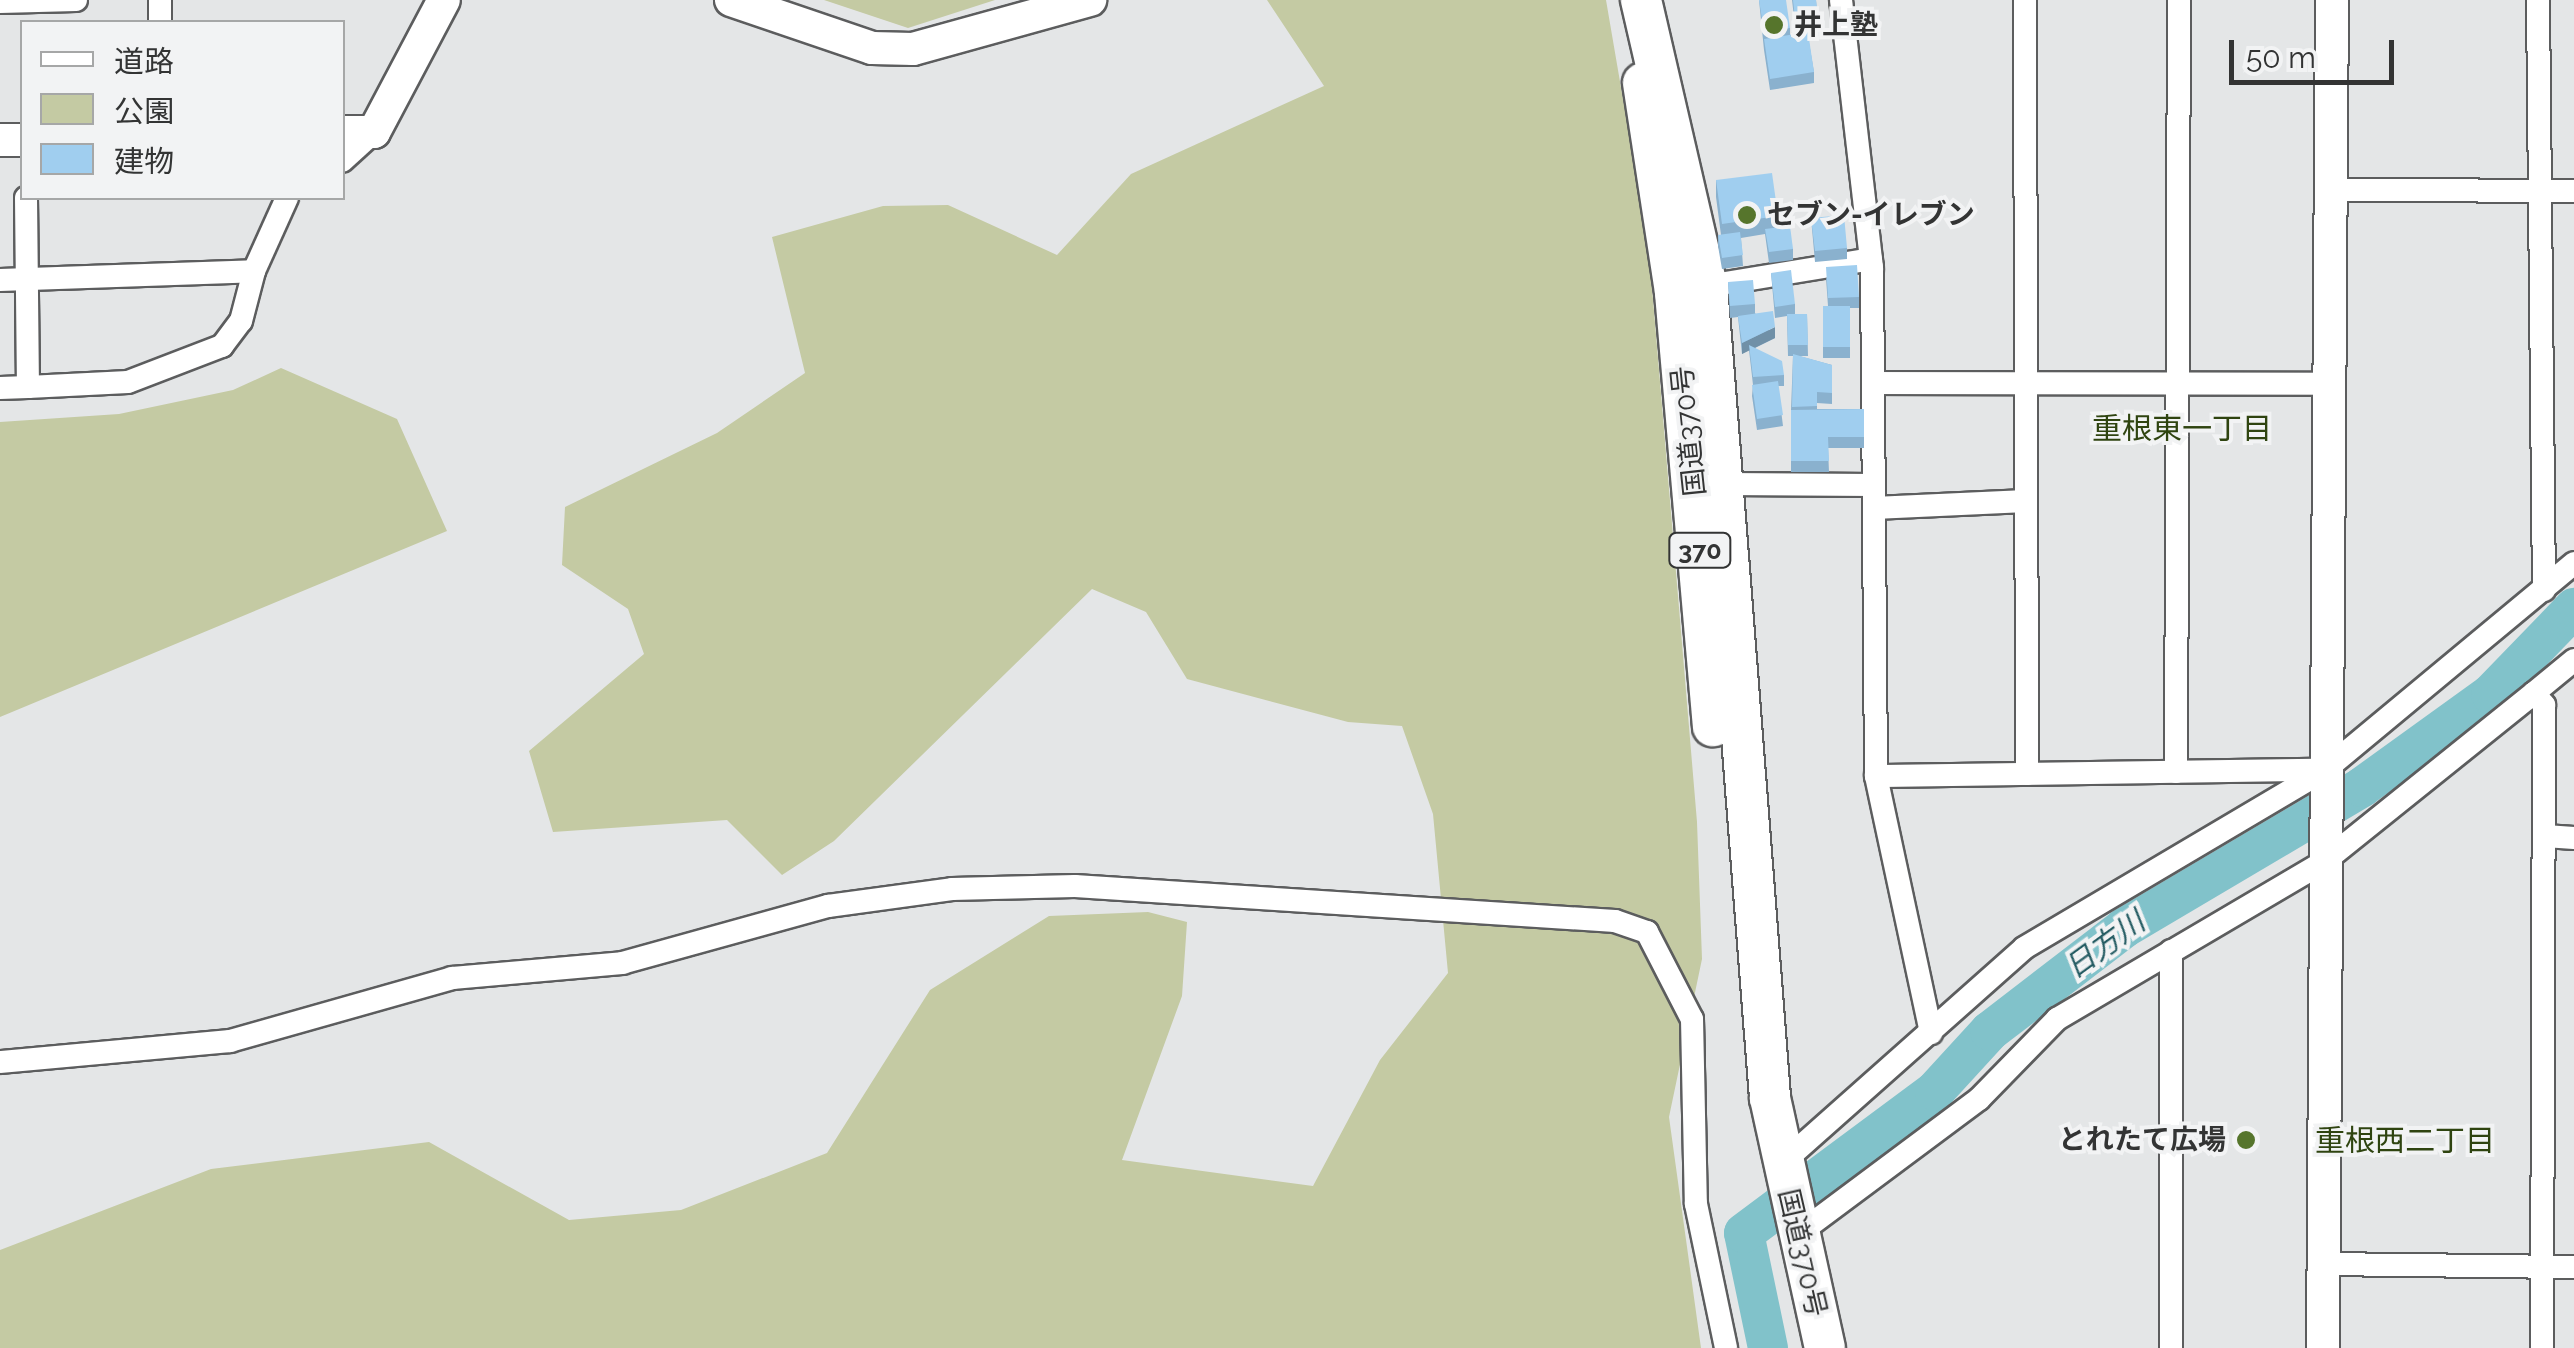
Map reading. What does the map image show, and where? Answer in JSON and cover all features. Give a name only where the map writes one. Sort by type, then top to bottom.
[{"type":"highway","name":"国道370号","points":[[1638,0],[1707,286],[1770,1098]]},
{"type":"highway","name":"国道370号","points":[[1638,0],[1696,485],[1726,923],[1770,1098],[1825,1348]]},
{"type":"street","points":[[0,2],[76,0]]},
{"type":"street","points":[[345,156],[444,0]]},
{"type":"street","points":[[731,0],[872,48],[912,50],[1090,0]]},
{"type":"street","points":[[1841,0],[1871,259],[1876,776],[1931,1032]]},
{"type":"street","points":[[2025,0],[2027,774]]},
{"type":"street","points":[[2176,772],[2180,0]]},
{"type":"street","points":[[2322,1348],[2332,0]]},
{"type":"street","points":[[2538,0],[2544,590]]},
{"type":"street","points":[[2332,190],[2574,191]]},
{"type":"street","points":[[26,200],[28,387]]},
{"type":"street","points":[[0,388],[128,382],[222,346],[242,321],[254,272],[286,200]]},
{"type":"street","points":[[1707,286],[1871,259]]},
{"type":"street","points":[[0,280],[254,272]]},
{"type":"street","points":[[1873,384],[2329,384]]},
{"type":"street","points":[[1725,484],[1874,496],[2026,501]]},
{"type":"street","points":[[1783,1170],[2024,948],[2325,781],[2574,564]]},
{"type":"street","points":[[1797,1231],[1979,1099],[2057,1019],[2325,854],[2574,660]]},
{"type":"street","points":[[2534,693],[2544,706],[2542,1348]]},
{"type":"street","points":[[1876,776],[2176,772],[2325,781]]},
{"type":"street","points":[[2545,836],[2574,838]]},
{"type":"street","points":[[0,1062],[230,1041],[452,978],[622,963],[828,906],[952,889],[1075,886],[1615,922],[1647,932],[1692,1019],[1696,1204],[1726,1348]]},
{"type":"street","points":[[2171,951],[2171,1348]]},
{"type":"street","points":[[2323,1264],[2574,1267]]},
{"type":"green space","points":[[824,0],[995,0],[908,28]]},
{"type":"green space","points":[[1267,0],[1606,0],[1649,251],[1697,822],[1702,959],[1669,1117],[1701,1348],[0,1348],[0,1250],[211,1169],[429,1142],[569,1220],[681,1210],[827,1153],[930,990],[1049,916],[1148,912],[1187,922],[1182,996],[1122,1160],[1313,1186],[1380,1060],[1448,973],[1433,814],[1402,726],[1348,722],[1187,679],[1146,612],[1092,589],[834,841],[782,875],[727,820],[553,832],[529,751],[644,654],[628,609],[562,565],[565,507],[717,433],[805,373],[772,237],[883,206],[948,205],[1057,255],[1131,174],[1324,86]]},
{"type":"green space","points":[[281,368],[397,419],[447,531],[0,717],[0,422],[119,414],[233,390]]},
{"type":"building","name":"井上塾","points":[[1759,0],[1786,0],[1790,28],[1764,32]]},
{"type":"building","points":[[1793,0],[1816,0],[1819,25],[1796,28]]},
{"type":"building","points":[[1808,32],[1814,72],[1770,79],[1764,39]]},
{"type":"building","name":"セブン-イレブン","points":[[1772,173],[1778,216],[1722,224],[1716,180]]},
{"type":"building","points":[[1844,215],[1847,248],[1815,251],[1811,218]]},
{"type":"building","points":[[1790,226],[1793,249],[1769,252],[1765,229]]},
{"type":"building","points":[[1740,232],[1743,255],[1722,258],[1718,235]]},
{"type":"building","points":[[1857,265],[1859,297],[1828,298],[1826,267]]},
{"type":"building","points":[[1791,270],[1795,304],[1775,307],[1771,273]]},
{"type":"building","points":[[1753,280],[1755,304],[1730,306],[1728,282]]},
{"type":"building","points":[[1823,306],[1850,306],[1850,347],[1823,347]]},
{"type":"building","points":[[1773,311],[1775,327],[1742,343],[1738,316]]},
{"type":"building","points":[[1787,314],[1807,314],[1808,345],[1788,345]]},
{"type":"building","points":[[1749,345],[1782,361],[1784,375],[1753,377]]},
{"type":"building","points":[[1793,354],[1832,365],[1832,393],[1817,392],[1817,406],[1792,407]]},
{"type":"building","points":[[1778,381],[1783,415],[1757,419],[1752,385]]},
{"type":"building","points":[[1864,409],[1864,437],[1828,437],[1829,461],[1791,461],[1791,410]]},
{"type":"waterway","name":"日方川","points":[[1768,1348],[1744,1233],[1935,1091],[1990,1031],[2124,928],[2362,787],[2491,694],[2574,608]]},
{"type":"place","name":"井上塾","points":[[1774,25]]},
{"type":"place","name":"セブン-イレブン","points":[[1747,215]]},
{"type":"place","name":"とれたて広場","points":[[2246,1140]]},
{"type":"district","name":"重根東一丁目","points":[[2182,429]]},
{"type":"district","name":"重根西二丁目","points":[[2405,1141]]}]
